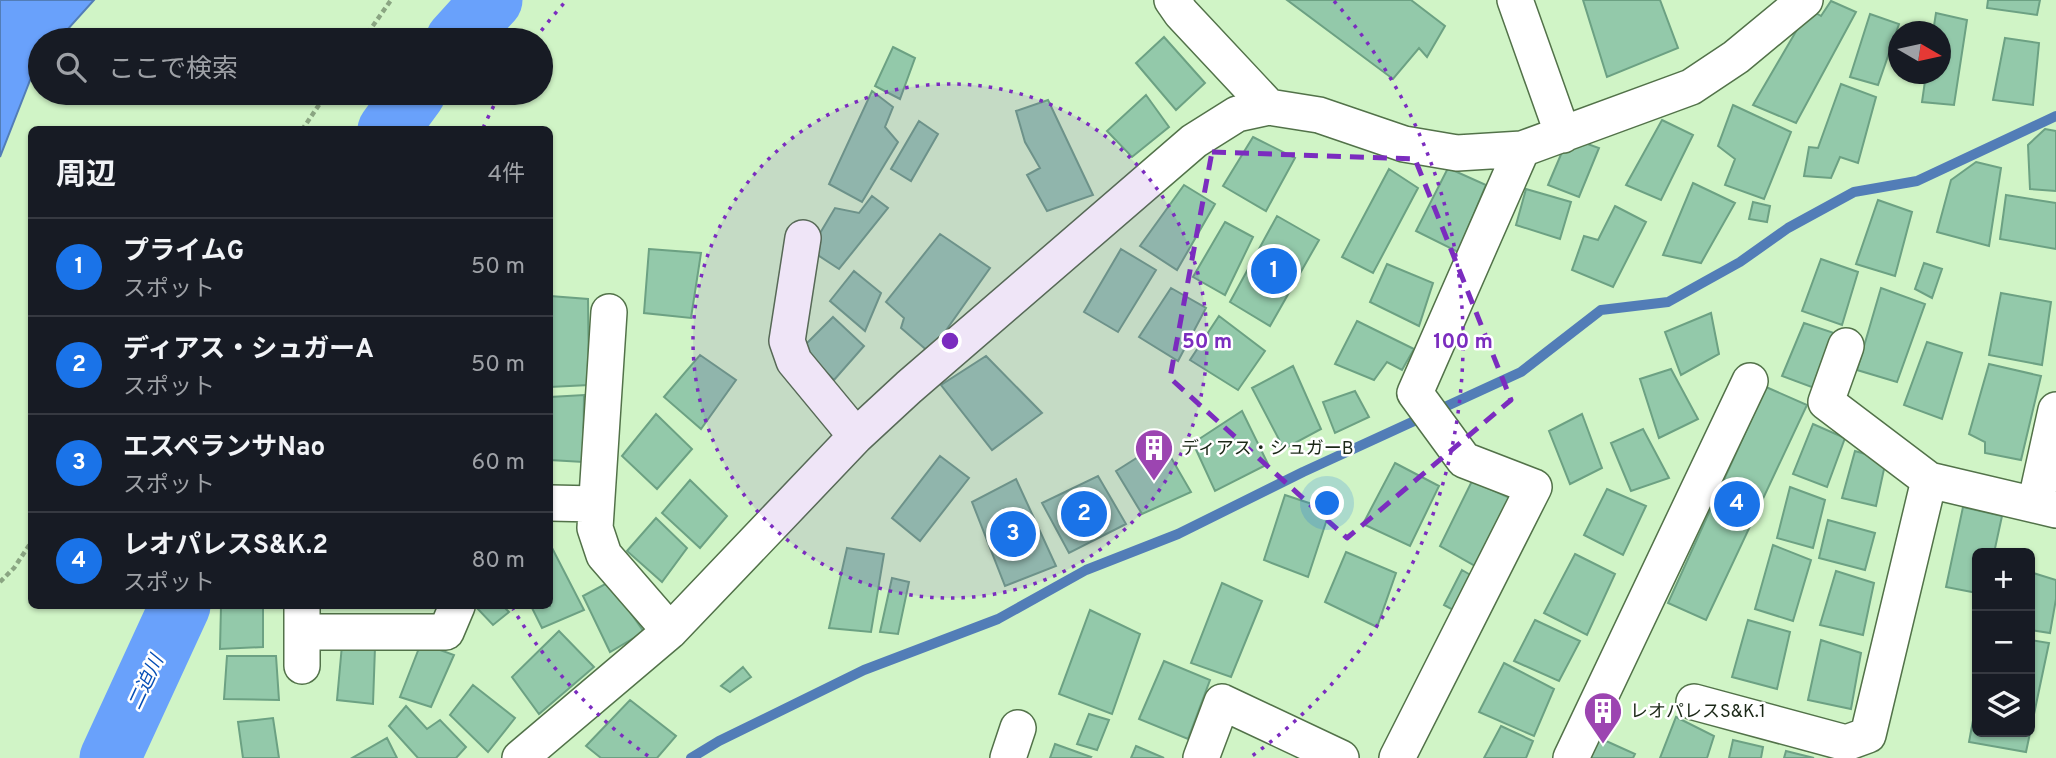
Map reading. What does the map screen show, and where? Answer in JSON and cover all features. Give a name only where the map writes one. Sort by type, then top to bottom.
[{"type":"street","points":[[1172,0],[1269,107]]},
{"type":"street","points":[[1515,0],[1563,135]]},
{"type":"street","points":[[520,758],[670,631],[856,436],[1194,141],[1237,114],[1269,107],[1319,115],[1404,144],[1457,153],[1521,149],[1691,86],[1736,57],[1805,0]]},
{"type":"street","points":[[1397,758],[1534,487],[1464,460],[1415,393],[1521,149]]},
{"type":"street","points":[[803,238],[787,341],[794,361],[856,436]]},
{"type":"street","points":[[610,312],[595,528],[604,555],[670,631]]},
{"type":"street","points":[[1846,346],[1826,402],[1928,480],[2046,508],[2056,410]]},
{"type":"street","points":[[1571,758],[1750,381]]},
{"type":"street","points":[[1694,702],[1845,751],[1868,735],[1928,480]]},
{"type":"street","points":[[553,503],[596,504]]},
{"type":"street","points":[[302,634],[446,632],[456,609]]},
{"type":"street","points":[[1201,758],[1222,702],[1341,758]]},
{"type":"path","points":[[371,28],[391,0]]},
{"type":"path","points":[[305,126],[319,105]]},
{"type":"path","points":[[0,582],[14,568],[28,547]]},
{"type":"highlighted area","points":[[1212,152],[1415,159],[1511,400],[1347,538],[1170,378]]},
{"type":"water","points":[[0,0],[94,0],[69,28],[28,28],[28,85],[0,157]]},
{"type":"building","points":[[1287,0],[1411,0],[1445,26],[1427,57],[1419,48],[1393,79]]},
{"type":"building","points":[[1583,0],[1660,0],[1678,48],[1607,77]]},
{"type":"building","points":[[1988,0],[2040,0],[2037,15],[1987,8]]},
{"type":"building","points":[[1831,1],[1856,12],[1796,123],[1753,105],[1809,9],[1821,16]]},
{"type":"building","points":[[1936,13],[1967,20],[1954,105],[1922,102],[1925,84],[1951,84],[1951,21],[1935,21]]},
{"type":"building","points":[[1870,14],[1890,21],[1888,21],[1888,56],[1878,85],[1850,77]]},
{"type":"building","points":[[1164,37],[1205,83],[1176,110],[1136,63]]},
{"type":"building","points":[[2005,38],[2039,43],[2033,105],[1993,100]]},
{"type":"building","points":[[893,47],[915,58],[900,99],[875,86]]},
{"type":"building","points":[[1841,84],[1876,97],[1858,163],[1840,157],[1831,178],[1804,176],[1809,147],[1818,148]]},
{"type":"building","points":[[872,91],[893,107],[885,127],[898,142],[862,202],[829,184]]},
{"type":"building","points":[[1146,95],[1169,127],[1132,157],[1107,131]]},
{"type":"building","points":[[1048,100],[1093,195],[1047,211],[1027,175],[1040,168],[1025,142],[1016,111]]},
{"type":"building","points":[[1733,105],[1791,132],[1764,199],[1725,185],[1735,159],[1718,146]]},
{"type":"building","points":[[1662,120],[1693,135],[1661,200],[1626,185]]},
{"type":"building","points":[[919,121],[938,134],[911,181],[891,169]]},
{"type":"building","points":[[2045,129],[2056,131],[2056,191],[2030,189],[2028,145]]},
{"type":"building","points":[[1253,137],[1295,158],[1266,211],[1223,186]]},
{"type":"building","points":[[1582,142],[1599,148],[1579,197],[1548,185],[1565,145]]},
{"type":"building","points":[[1976,162],[2001,168],[1989,246],[1937,232],[1951,180]]},
{"type":"building","points":[[1448,168],[1486,185],[1458,252],[1416,231]]},
{"type":"building","points":[[1389,169],[1418,188],[1373,273],[1342,257]]},
{"type":"building","points":[[1693,183],[1735,203],[1701,263],[1663,255]]},
{"type":"building","points":[[1184,185],[1215,204],[1177,270],[1140,246]]},
{"type":"building","points":[[1526,189],[1571,202],[1560,239],[1516,225]]},
{"type":"building","points":[[2006,195],[2056,203],[2056,249],[2000,239]]},
{"type":"building","points":[[872,196],[888,208],[839,269],[810,250],[835,208],[859,213]]},
{"type":"building","points":[[1878,200],[1912,212],[1895,276],[1856,264]]},
{"type":"building","points":[[1753,202],[1770,206],[1767,222],[1749,219]]},
{"type":"building","points":[[1615,206],[1646,222],[1613,287],[1572,270],[1584,236],[1598,240]]},
{"type":"building","points":[[1277,216],[1319,240],[1270,326],[1230,302]]},
{"type":"building","points":[[1225,222],[1253,237],[1225,295],[1193,277]]},
{"type":"building","points":[[940,234],[990,268],[930,353],[901,328],[904,318],[886,302]]},
{"type":"building","points":[[649,249],[701,253],[691,318],[644,313]]},
{"type":"building","points":[[1121,249],[1156,270],[1118,332],[1084,312]]},
{"type":"building","points":[[1821,259],[1858,272],[1842,325],[1802,311]]},
{"type":"building","points":[[1924,263],[1942,269],[1932,298],[1915,289]]},
{"type":"building","points":[[1387,264],[1433,283],[1419,326],[1370,302]]},
{"type":"building","points":[[854,271],[881,293],[865,331],[830,301]]},
{"type":"building","points":[[1171,288],[1206,308],[1178,361],[1139,337]]},
{"type":"building","points":[[1881,288],[1925,304],[1897,382],[1857,370]]},
{"type":"building","points":[[2001,293],[2051,302],[2042,365],[1989,355]]},
{"type":"building","points":[[553,296],[588,299],[589,385],[553,387]]},
{"type":"building","points":[[1711,313],[1719,354],[1681,375],[1665,332]]},
{"type":"building","points":[[1219,316],[1265,351],[1238,390],[1190,360]]},
{"type":"building","points":[[833,317],[864,346],[834,380],[802,348]]},
{"type":"building","points":[[1357,321],[1414,349],[1402,370],[1387,362],[1374,380],[1335,364]]},
{"type":"building","points":[[1804,323],[1837,334],[1817,389],[1782,376]]},
{"type":"building","points":[[1927,342],[1962,353],[1942,419],[1904,405]]},
{"type":"building","points":[[700,355],[736,380],[701,429],[664,397]]},
{"type":"building","points":[[986,356],[1042,413],[992,450],[941,385]]},
{"type":"building","points":[[1989,364],[2041,376],[2021,460],[1985,453],[1985,442],[1969,434]]},
{"type":"building","points":[[1293,366],[1321,429],[1284,449],[1252,388]]},
{"type":"building","points":[[1671,369],[1698,419],[1659,438],[1640,379]]},
{"type":"building","points":[[1766,387],[1807,405],[1706,620],[1668,603]]},
{"type":"building","points":[[1355,391],[1369,417],[1335,433],[1323,402]]},
{"type":"building","points":[[584,395],[583,462],[553,460],[553,397]]},
{"type":"building","points":[[1242,411],[1268,464],[1215,491],[1193,443]]},
{"type":"building","points":[[656,414],[692,449],[657,489],[622,456]]},
{"type":"building","points":[[1582,414],[1602,468],[1570,484],[1549,431]]},
{"type":"building","points":[[1813,424],[1845,438],[1827,487],[1793,474]]},
{"type":"building","points":[[1643,429],[1669,478],[1631,491],[1611,443]]},
{"type":"building","name":"ディアス・シュガーB","points":[[1162,442],[1191,492],[1142,514],[1116,471]]},
{"type":"building","points":[[1855,451],[1886,460],[1876,506],[1842,498]]},
{"type":"building","points":[[940,456],[969,478],[920,541],[892,518]]},
{"type":"building","points":[[1395,463],[1439,486],[1410,546],[1363,524]]},
{"type":"building","points":[[1098,476],[1126,524],[1069,553],[1042,503]]},
{"type":"building","points":[[1016,479],[1056,566],[1005,586],[972,502]]},
{"type":"building","points":[[690,480],[727,516],[700,548],[662,513]]},
{"type":"building","points":[[1472,481],[1510,498],[1477,567],[1440,546]]},
{"type":"building","points":[[1790,487],[1825,500],[1813,548],[1777,538]]},
{"type":"building","points":[[1607,489],[1646,506],[1623,555],[1584,535]]},
{"type":"building","points":[[1285,495],[1330,510],[1308,577],[1264,560]]},
{"type":"building","points":[[1963,507],[2002,516],[1995,548],[1972,548],[1972,592],[1946,587]]},
{"type":"building","points":[[656,518],[687,548],[662,582],[627,551]]},
{"type":"building","points":[[1828,520],[1875,533],[1865,570],[1819,558]]},
{"type":"building","points":[[1773,545],[1811,560],[1793,621],[1755,609]]},
{"type":"building","points":[[847,548],[884,554],[871,632],[829,628]]},
{"type":"building","points":[[553,550],[584,610],[542,628],[532,609],[553,609]]},
{"type":"building","points":[[1346,552],[1396,573],[1377,627],[1325,602]]},
{"type":"building","points":[[1575,554],[1615,574],[1587,635],[1544,613]]},
{"type":"building","points":[[1462,570],[1474,577],[1455,611],[1444,605]]},
{"type":"building","points":[[1836,571],[1874,583],[1863,635],[1820,625]]},
{"type":"building","points":[[2035,574],[2056,580],[2056,599],[2050,633],[2035,631]]},
{"type":"building","points":[[892,578],[909,582],[898,634],[880,632]]},
{"type":"building","points":[[609,582],[644,632],[610,652],[583,596]]},
{"type":"building","points":[[1222,583],[1262,601],[1231,677],[1191,663]]},
{"type":"building","points":[[221,609],[263,609],[263,647],[220,649]]},
{"type":"building","points":[[478,609],[506,609],[509,612],[493,625]]},
{"type":"building","points":[[1090,610],[1140,634],[1112,714],[1059,694]]},
{"type":"building","points":[[1535,620],[1580,641],[1559,681],[1514,661]]},
{"type":"building","points":[[1748,620],[1790,632],[1777,689],[1732,677]]},
{"type":"building","points":[[559,631],[594,667],[539,714],[512,677]]},
{"type":"building","points":[[1821,640],[1861,653],[1851,709],[1808,700]]},
{"type":"building","points":[[2035,641],[2049,643],[2035,709]]},
{"type":"building","points":[[421,643],[454,655],[431,707],[400,697]]},
{"type":"building","points":[[342,645],[375,647],[373,704],[337,700]]},
{"type":"building","points":[[227,656],[276,656],[279,700],[224,699]]},
{"type":"building","points":[[1164,661],[1210,680],[1188,739],[1139,719]]},
{"type":"building","points":[[1504,663],[1554,689],[1534,736],[1479,712]]},
{"type":"building","points":[[743,667],[751,677],[730,692],[721,686]]},
{"type":"building","points":[[473,685],[515,718],[488,752],[450,715]]},
{"type":"building","points":[[630,700],[676,736],[657,758],[601,758],[586,746]]},
{"type":"building","points":[[406,706],[427,729],[440,720],[466,747],[456,758],[418,758],[389,726]]},
{"type":"building","points":[[1089,714],[1109,720],[1097,750],[1077,744]]},
{"type":"building","points":[[1676,717],[1714,736],[1707,758],[1660,758]]},
{"type":"building","points":[[273,718],[279,758],[243,758],[238,722]]},
{"type":"building","points":[[1501,726],[1533,741],[1526,758],[1484,758]]},
{"type":"building","points":[[1972,726],[1972,737],[2029,737],[2026,752],[1969,742]]},
{"type":"building","name":"レオパレスS&K.1","points":[[1595,736],[1635,754],[1633,758],[1585,758]]},
{"type":"building","points":[[387,738],[397,758],[352,758]]},
{"type":"building","points":[[1733,740],[1763,747],[1761,758],[1729,758]]},
{"type":"building","points":[[1055,744],[1091,757],[1050,758]]},
{"type":"building","points":[[1136,746],[1164,758],[1131,758]]},
{"type":"building","points":[[1786,751],[1814,758],[1784,758]]},
{"type":"waterway","name":"二迫川","points":[[467,28],[492,0]]},
{"type":"waterway","name":"二迫川","points":[[391,126],[406,105]]},
{"type":"waterway","points":[[691,758],[719,741],[864,670],[998,619],[1086,570],[1178,534],[1303,472],[1521,372],[1601,310],[1668,302],[1740,262],[1788,228],[1854,192],[1917,181],[2056,116]]},
{"type":"waterway","name":"二迫川","points":[[110,758],[179,609]]},
{"type":"place","name":"プライムG","points":[[1274,271]]},
{"type":"place","name":"ディアス・シュガーB","points":[[1154,482]]},
{"type":"place","name":"レオパレスS&K.2","points":[[1737,504]]},
{"type":"place","name":"ディアス・シュガーA","points":[[1084,514]]},
{"type":"place","name":"エスペランサNao","points":[[1013,534]]},
{"type":"place","name":"レオパレスS&K.1","points":[[1603,745]]}]
